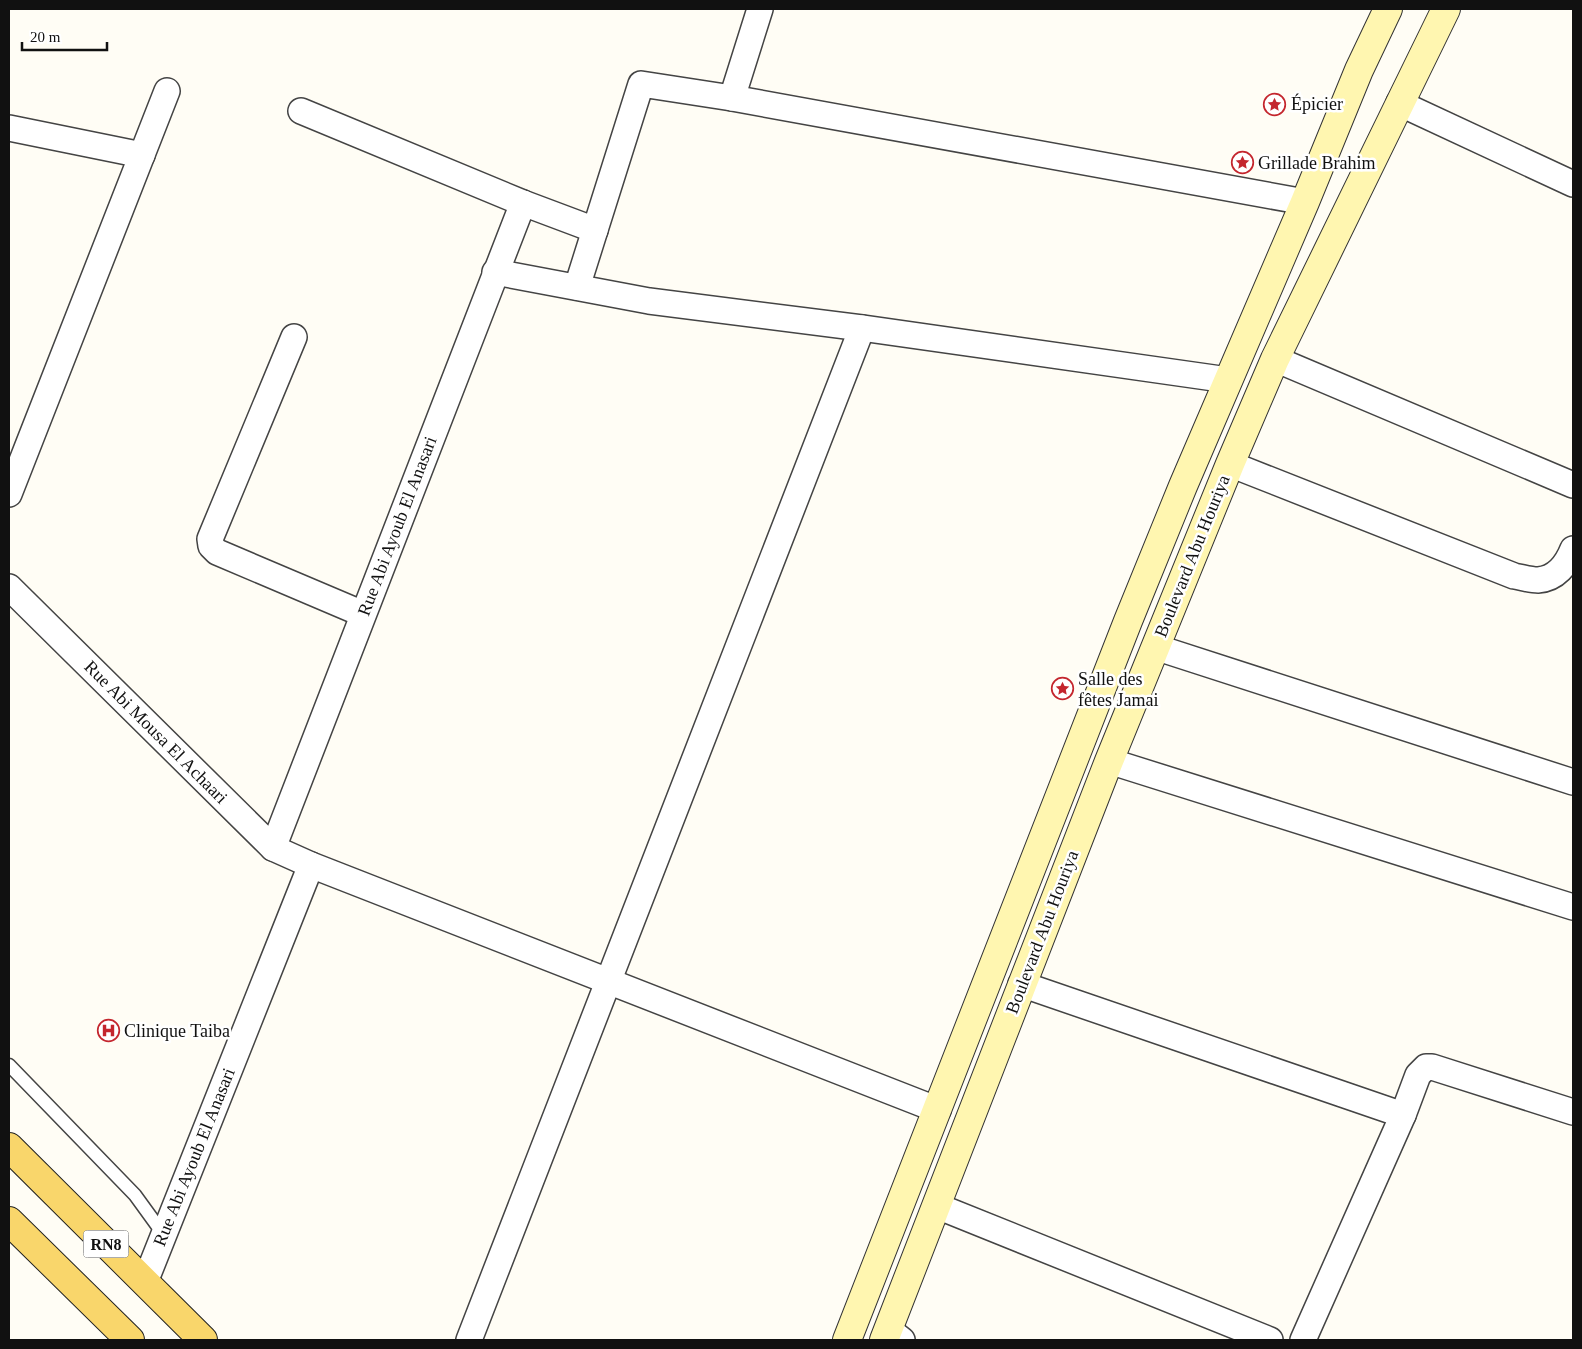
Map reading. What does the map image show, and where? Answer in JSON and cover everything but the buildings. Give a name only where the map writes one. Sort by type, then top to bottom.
[{"type":"main road","name":"Boulevard Abu Houriya","points":[[847,1340],[1128,621],[1359,70],[1388,9]]},
{"type":"main road","name":"Boulevard Abu Houriya","points":[[891,1337],[937,1206],[1021,984],[1109,761],[1230,464],[1275,359],[1446,9]]},
{"type":"main road","name":"RN8","points":[[9,1147],[203,1340]]},
{"type":"main road","name":"RN8","points":[[9,1221],[130,1340]]},
{"type":"street","points":[[732,98],[760,9]]},
{"type":"street","points":[[577,287],[641,84],[732,98],[1305,202]]},
{"type":"street","points":[[9,494],[167,90]]},
{"type":"street","points":[[1399,103],[1573,184]]},
{"type":"street","points":[[301,111],[522,204],[595,230]]},
{"type":"street","points":[[9,128],[142,155]]},
{"type":"street","name":"Rue Abi Ayoub El Anasari","points":[[273,848],[522,204]]},
{"type":"street","points":[[495,272],[649,301],[862,328],[1228,380]]},
{"type":"street","points":[[469,1340],[862,328]]},
{"type":"street","points":[[294,337],[210,540],[211,546],[217,552],[363,614]]},
{"type":"street","points":[[1275,359],[1573,485]]},
{"type":"street","points":[[1230,464],[1514,576],[1539,580],[1558,573],[1573,549]]},
{"type":"street","name":"Rue Abi Mousa El Achaari","points":[[9,587],[273,848],[311,865],[609,983],[938,1110]]},
{"type":"street","points":[[1155,647],[1573,782]]},
{"type":"street","points":[[1109,761],[1573,907]]},
{"type":"street","name":"Rue Abi Ayoub El Anasari","points":[[145,1282],[311,865]]},
{"type":"street","points":[[1021,984],[1403,1116]]},
{"type":"street","points":[[1303,1340],[1403,1116],[1418,1075],[1426,1067],[1573,1112]]},
{"type":"street","points":[[937,1206],[1270,1340]]},
{"type":"lane","points":[[9,1065],[135,1195],[164,1234]]},
{"type":"place","name":"Épicier","points":[[1275,104]]},
{"type":"place","name":"Grillade Brahim","points":[[1242,163]]},
{"type":"place","name":"Salle des fêtes Jamai","points":[[1062,689]]},
{"type":"place","name":"Clinique Taiba","points":[[108,1031]]}]
